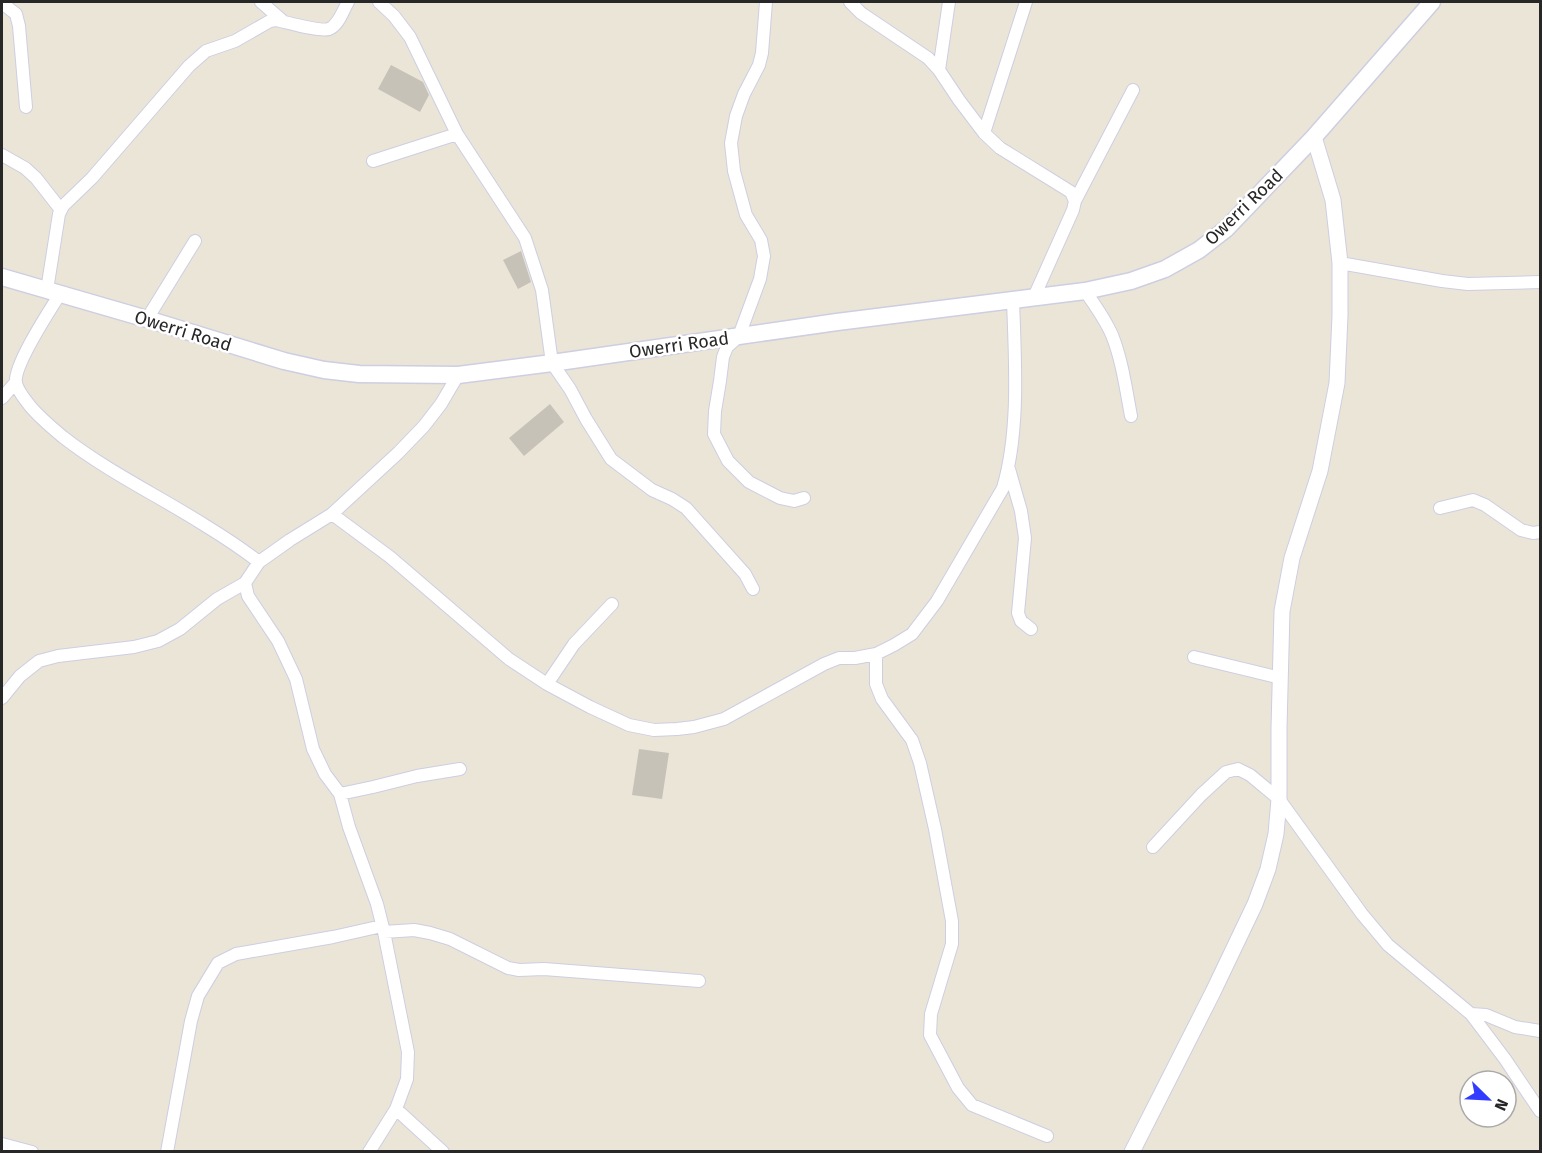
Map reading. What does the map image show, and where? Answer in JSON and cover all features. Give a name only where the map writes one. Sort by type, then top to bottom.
[{"type":"main road","name":"Owerri Road","points":[[2,277],[273,358],[324,370],[359,374],[458,375],[837,322],[1085,291],[1131,281],[1165,269],[1198,250],[1226,229],[1314,136],[1432,2]]},
{"type":"street","points":[[261,2],[284,22]]},
{"type":"street","points":[[259,562],[208,527],[112,472],[78,449],[40,418],[22,396],[16,382],[17,374],[43,321],[54,292],[58,214],[189,66],[206,51],[235,41],[270,21],[321,30],[329,29],[337,22],[348,2]]},
{"type":"street","points":[[379,2],[394,15],[410,37],[457,134],[525,238],[542,290],[552,363],[611,459],[651,490],[686,508],[745,574],[753,589]]},
{"type":"street","points":[[766,2],[762,53],[759,65],[736,116],[731,143],[734,171],[746,215],[760,240],[764,256],[760,279],[739,336],[727,347],[723,357],[714,434],[728,461],[749,482],[780,498],[794,501],[804,498]]},
{"type":"street","points":[[850,2],[861,13],[928,58],[984,133],[1000,148],[1071,192],[1075,201]]},
{"type":"street","points":[[939,70],[949,2]]},
{"type":"street","points":[[984,133],[1026,2]]},
{"type":"street","points":[[2,3],[16,14],[19,26],[26,107]]},
{"type":"street","points":[[1034,297],[1075,201],[1133,90]]},
{"type":"street","points":[[373,161],[457,134]]},
{"type":"street","points":[[1132,1152],[1209,1002],[1255,904],[1268,869],[1276,834],[1279,799],[1282,611],[1292,558],[1320,471],[1337,383],[1340,263],[1333,201],[1314,136]]},
{"type":"street","points":[[2,155],[25,168],[36,178],[61,210]]},
{"type":"street","points":[[147,319],[195,241]]},
{"type":"street","points":[[1340,263],[1468,284],[1540,282]]},
{"type":"street","points":[[1085,291],[1099,309],[1112,336],[1131,416]]},
{"type":"street","points":[[332,514],[390,557],[509,659],[547,684],[590,707],[629,725],[654,730],[694,727],[724,719],[824,664],[839,658],[876,654],[894,645],[912,634],[937,601],[1003,488],[1009,468],[1014,420],[1013,300]]},
{"type":"street","points":[[2,698],[20,676],[39,661],[58,656],[134,647],[158,641],[180,629],[217,599],[245,583],[259,562],[332,514],[398,453],[441,404],[458,375]]},
{"type":"street","points":[[2,398],[16,382]]},
{"type":"street","points":[[1009,468],[1026,538],[1018,613],[1021,621],[1031,629]]},
{"type":"street","points":[[1440,508],[1473,501],[1485,505],[1521,531],[1540,532]]},
{"type":"street","points":[[245,583],[248,596],[278,641],[296,679],[313,749],[325,774],[340,794],[349,827],[377,904],[383,929],[408,1052],[406,1079],[396,1109],[369,1152]]},
{"type":"street","points":[[547,684],[574,644],[612,604]]},
{"type":"street","points":[[876,654],[876,684],[882,699],[912,740],[920,763],[952,921],[952,944],[930,1014],[930,1035],[958,1088],[972,1105],[1047,1136]]},
{"type":"street","points":[[1194,657],[1281,678]]},
{"type":"street","points":[[340,794],[417,776],[460,769]]},
{"type":"street","points":[[1153,847],[1201,795],[1226,772],[1238,769],[1250,775],[1279,799],[1362,914],[1388,945],[1471,1014],[1540,1111]]},
{"type":"street","points":[[167,1152],[191,1021],[198,996],[218,963],[236,954],[383,929],[414,930],[450,939],[508,968],[519,970],[544,969],[699,981]]},
{"type":"street","points":[[1471,1014],[1486,1015],[1515,1027],[1540,1031]]},
{"type":"street","points":[[396,1109],[443,1152]]},
{"type":"street","points":[[2,1144],[32,1152]]},
{"type":"building","points":[[391,65],[423,82],[429,95],[420,112],[378,89]]},
{"type":"building","points":[[521,251],[531,282],[518,289],[503,260]]},
{"type":"building","points":[[550,404],[564,422],[524,456],[509,438]]},
{"type":"building","points":[[639,749],[669,753],[662,799],[632,795]]}]
